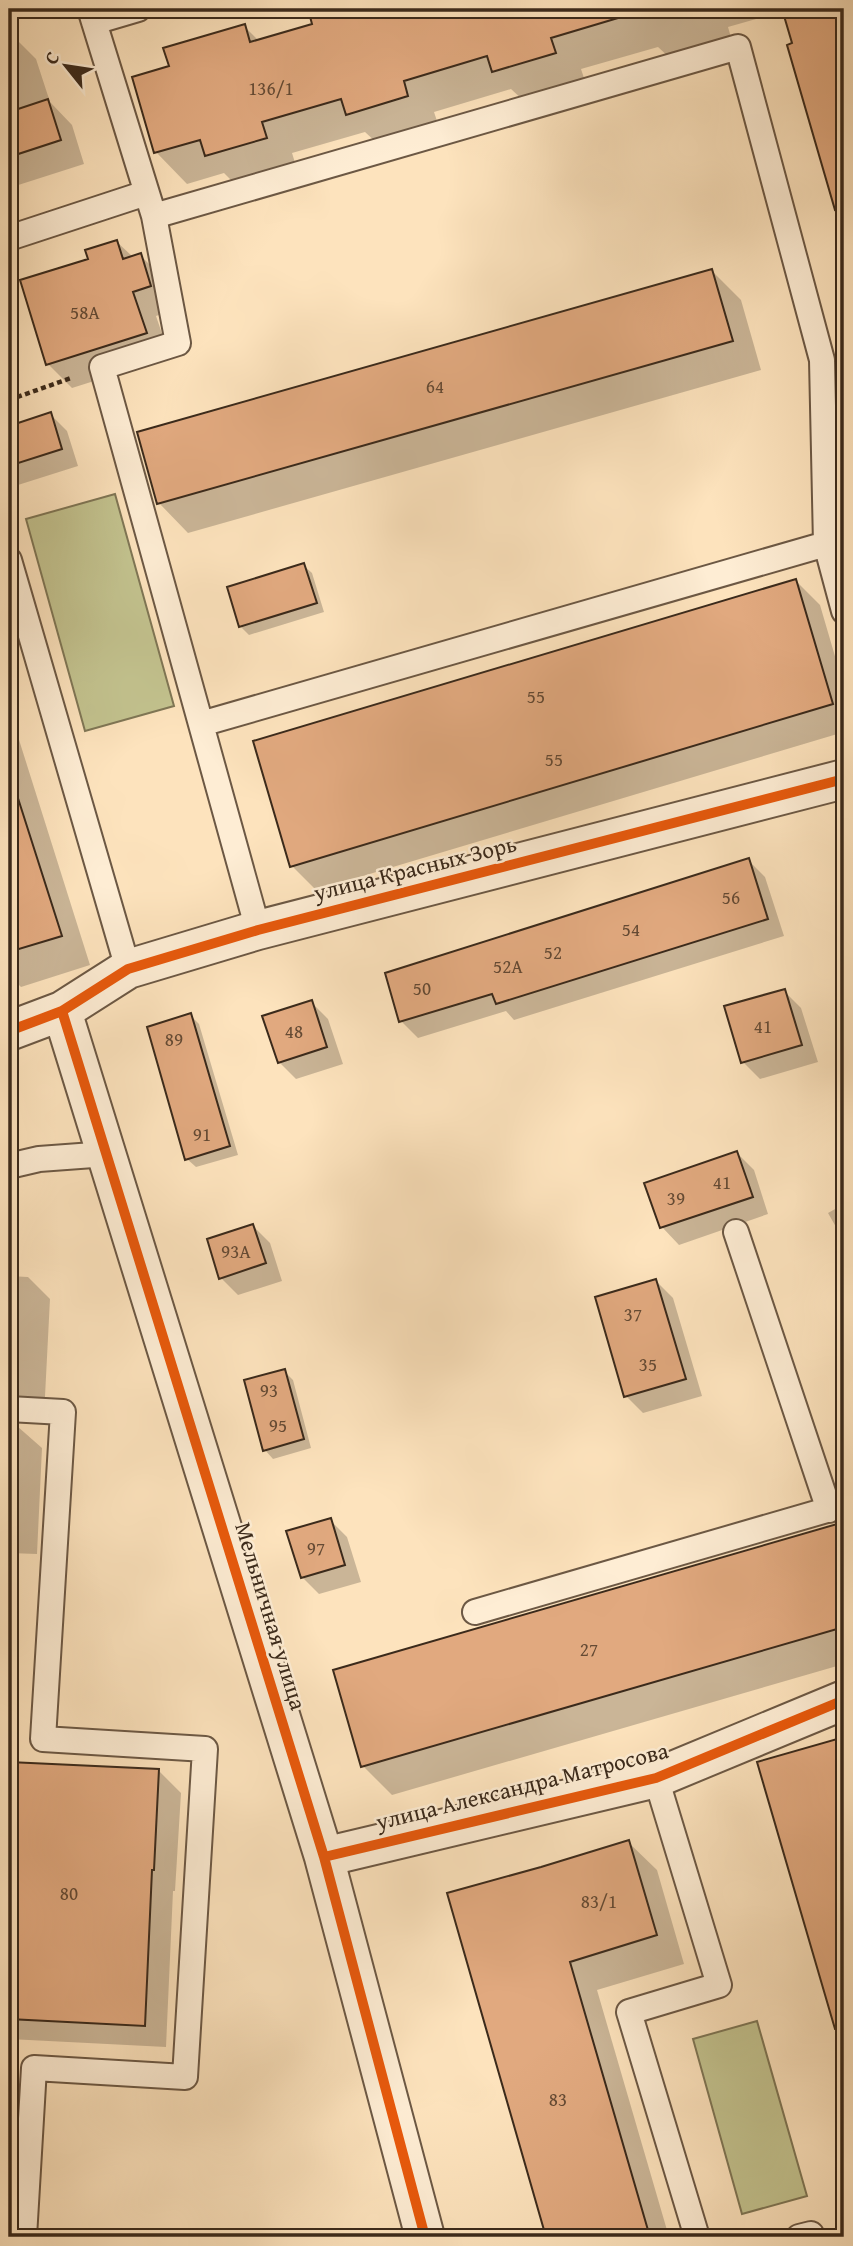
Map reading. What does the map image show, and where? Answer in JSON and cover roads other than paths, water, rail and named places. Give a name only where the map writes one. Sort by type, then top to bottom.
[{"type":"street","name":"улица Красных Зорь","points":[[9,1031],[62,1011],[128,969],[258,930],[844,779]]},
{"type":"street","name":"Мельничная улица","points":[[62,1011],[324,1857],[425,2237]]},
{"type":"street","name":"улица Александра Матросова","points":[[324,1857],[656,1778],[844,1700]]},
{"type":"lane","points":[[138,9],[92,15],[150,205],[178,343],[102,367],[258,930]]},
{"type":"lane","points":[[9,238],[150,205],[737,47],[822,360],[826,544],[844,611]]},
{"type":"lane","points":[[201,724],[826,544]]},
{"type":"lane","points":[[9,560],[128,969]]},
{"type":"lane","points":[[9,1166],[39,1159],[107,1154]]},
{"type":"lane","points":[[475,1612],[837,1507],[736,1232]]},
{"type":"lane","points":[[9,1409],[63,1412],[43,1739],[205,1749],[185,2077],[34,2068],[24,2237]]},
{"type":"lane","points":[[656,1778],[719,1984],[628,2012],[697,2237]]}]
